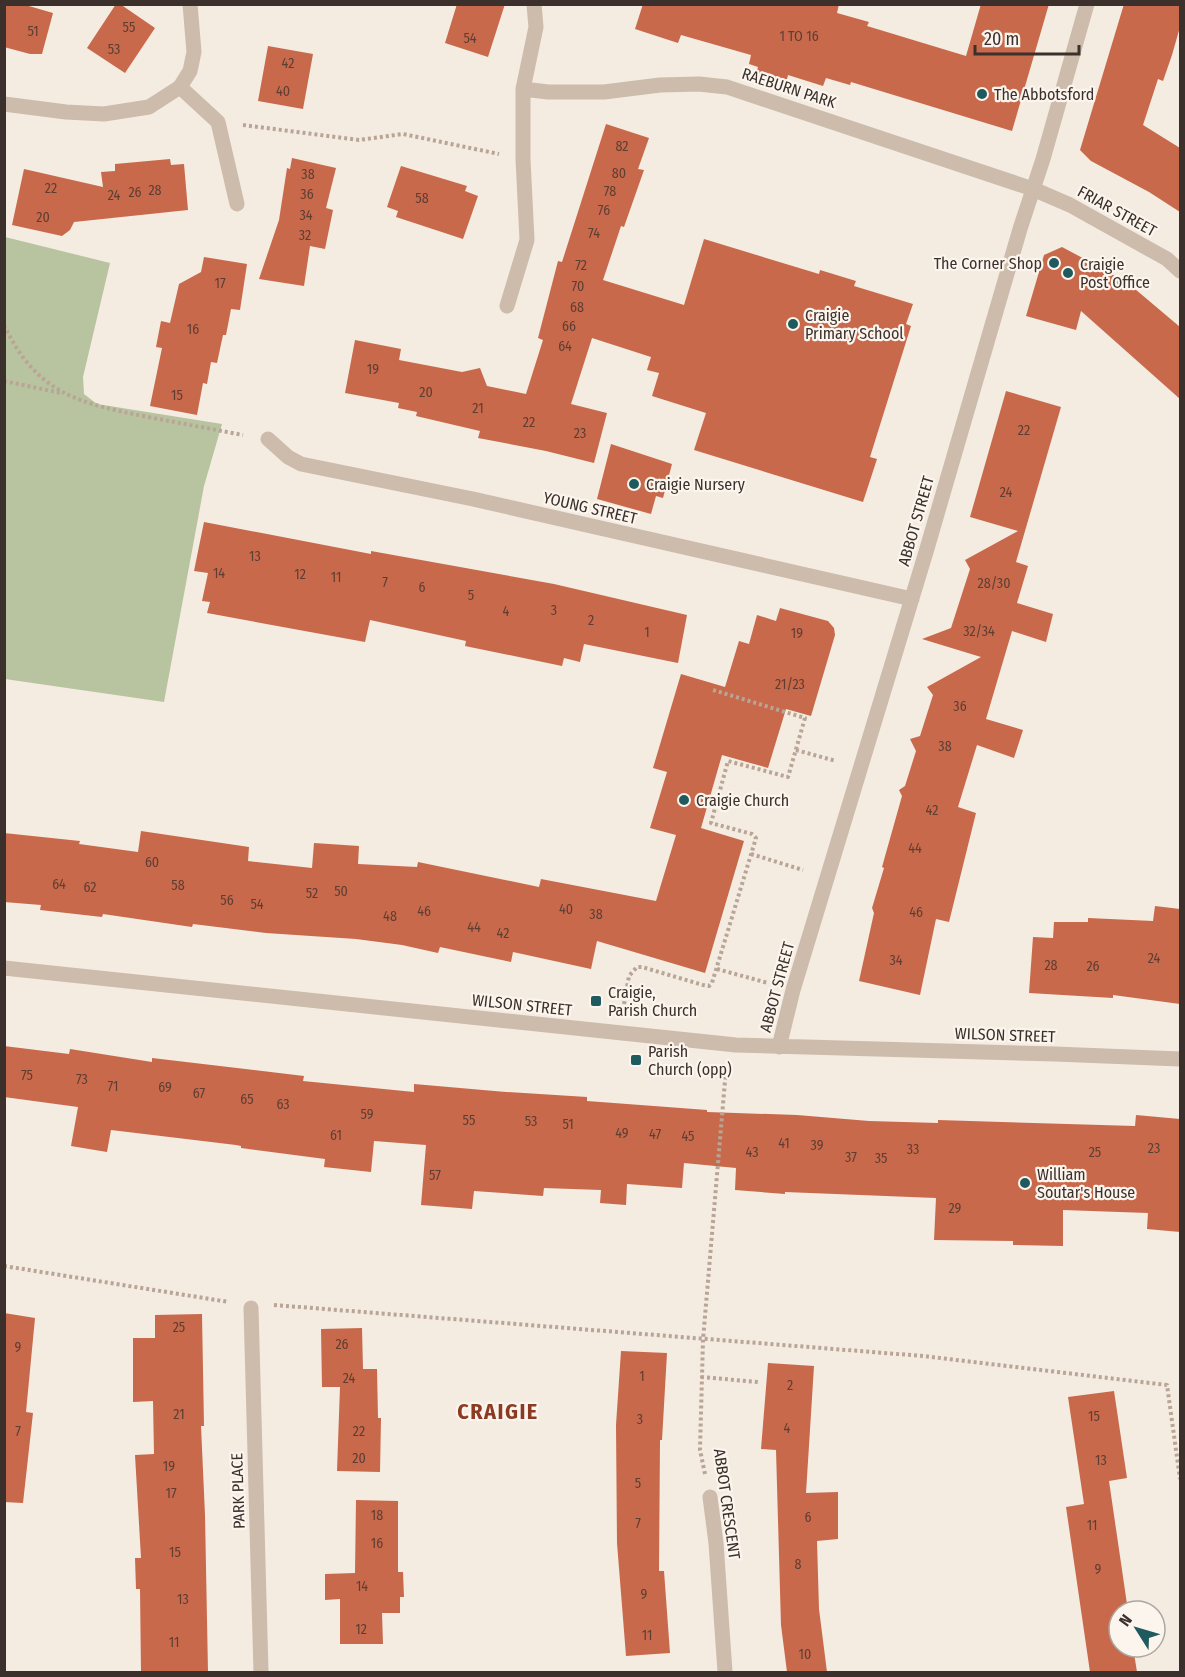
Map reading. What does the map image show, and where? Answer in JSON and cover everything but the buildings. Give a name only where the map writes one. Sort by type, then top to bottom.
[{"type":"street","points":[[4,104],[104,114],[150,106],[180,87],[190,71],[194,52],[190,4]]},
{"type":"street","points":[[507,306],[527,240],[523,159],[523,90],[536,27],[534,4]]},
{"type":"street","name":"ABBOT STREET","points":[[779,1047],[793,990],[912,599],[1087,4]]},
{"type":"street","name":"RAEBURN PARK","points":[[523,90],[604,92],[660,85],[699,84],[727,87],[1033,189]]},
{"type":"street","points":[[180,87],[218,122],[237,204]]},
{"type":"street","name":"FRIAR STREET","points":[[1033,189],[1070,204],[1167,259],[1180,271]]},
{"type":"street","name":"YOUNG STREET","points":[[268,439],[288,457],[301,464],[473,500],[912,599]]},
{"type":"street","name":"WILSON STREET","points":[[4,968],[729,1044],[1180,1059]]},
{"type":"street","name":"PARK PLACE","points":[[251,1308],[261,1672]]},
{"type":"street","name":"ABBOT CRESCENT","points":[[710,1497],[726,1672]]},
{"type":"path","points":[[218,122],[359,140],[403,134],[523,159]]},
{"type":"path","points":[[4,325],[26,362],[42,378],[65,394]]},
{"type":"path","points":[[4,381],[65,394],[96,407],[268,439]]},
{"type":"path","points":[[620,1034],[628,980],[635,969],[642,967],[709,986],[714,980],[756,838],[752,834],[711,823],[728,761],[788,777],[805,718],[713,690]]},
{"type":"path","points":[[796,750],[821,757]]},
{"type":"path","points":[[751,854],[790,866]]},
{"type":"path","points":[[717,969],[793,990]]},
{"type":"path","name":"ABBOT CRESCENT","points":[[710,1497],[700,1450],[701,1377],[729,1044]]},
{"type":"path","points":[[4,1266],[218,1300],[251,1308],[267,1304],[923,1356],[1167,1385],[1180,1479]]},
{"type":"path","points":[[701,1377],[759,1382]]},
{"type":"green space","points":[[5,237],[110,263],[83,377],[84,394],[97,404],[222,424],[204,486],[164,702],[5,679]]},
{"type":"place","name":"The Abbotsford","points":[[982,94]]},
{"type":"place","name":"The Corner Shop","points":[[1054,263]]},
{"type":"place","name":"Craigie Post Office","points":[[1068,273]]},
{"type":"place","name":"Craigie Primary School","points":[[793,324]]},
{"type":"place","name":"Craigie Nursery","points":[[634,484]]},
{"type":"place","name":"Craigie Church","points":[[684,800]]},
{"type":"place","name":"Craigie, Parish Church","points":[[596,1001]]},
{"type":"place","name":"Parish Church (opp)","points":[[636,1060]]},
{"type":"place","name":"William Soutar's House","points":[[1025,1183]]},
{"type":"district","name":"CRAIGIE","points":[[498,1411]]}]
